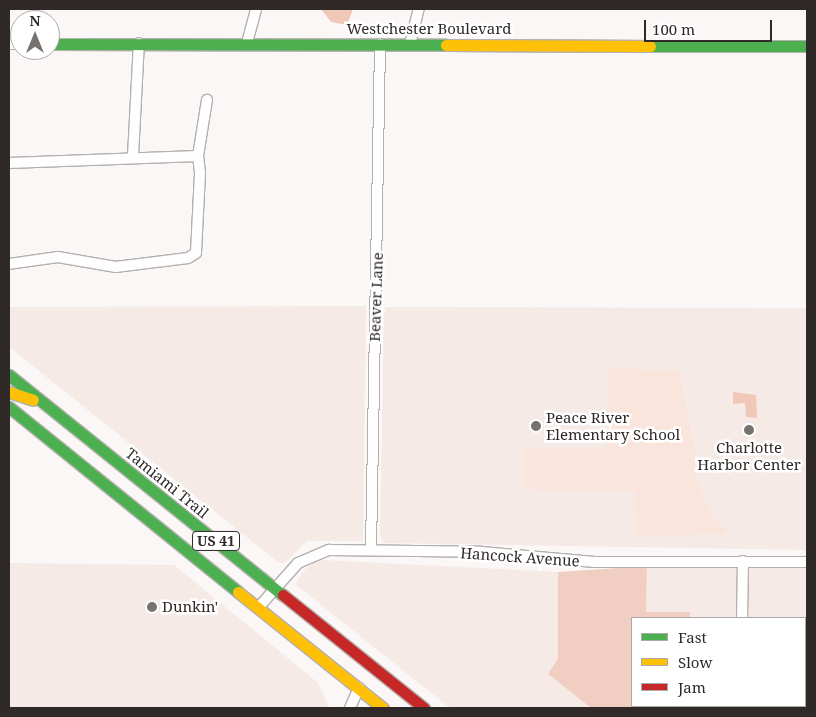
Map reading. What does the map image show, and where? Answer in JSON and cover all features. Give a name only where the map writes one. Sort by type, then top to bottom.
[{"type":"main road","name":"Westchester Boulevard","points":[[60,44],[807,46]]},
{"type":"main road","name":"Tamiami Trail","points":[[9,375],[424,708]]},
{"type":"main road","points":[[9,392],[45,404]]},
{"type":"main road","name":"US 41","points":[[9,407],[383,708]]},
{"type":"street","points":[[247,43],[256,9]]},
{"type":"street","points":[[410,44],[419,9]]},
{"type":"street","points":[[134,156],[139,43]]},
{"type":"street","name":"Beaver Lane","points":[[372,550],[380,44]]},
{"type":"street","points":[[9,264],[58,257],[116,268],[188,258],[196,253],[198,156],[207,100]]},
{"type":"street","points":[[9,163],[134,156],[198,156]]},
{"type":"street","name":"Hancock Avenue","points":[[258,608],[298,563],[318,551],[372,550],[513,554],[577,561],[805,562]]},
{"type":"street","points":[[742,617],[743,561]]},
{"type":"street","points":[[350,708],[359,688]]},
{"type":"shaded area","points":[[321,9],[353,9],[347,25],[331,22]]},
{"type":"shaded area","points":[[366,306],[363,541],[307,541],[285,563],[279,563],[9,347],[9,307]]},
{"type":"shaded area","name":"Peace River Elementary School","points":[[384,307],[807,308],[807,550],[384,543],[380,535]]},
{"type":"shaded area","points":[[607,368],[679,371],[695,451],[694,469],[714,520],[726,528],[726,534],[637,536],[635,491],[524,489],[524,448],[607,448]]},
{"type":"shaded area","points":[[733,392],[756,395],[757,418],[746,417],[745,403],[733,404]]},
{"type":"shaded area","points":[[322,560],[558,572],[558,658],[548,674],[591,708],[450,708],[295,584],[306,568]]},
{"type":"shaded area","points":[[9,563],[174,565],[317,682],[330,708],[9,708]]},
{"type":"shaded area","points":[[647,566],[807,567],[807,708],[689,708],[806,707],[806,617],[690,617],[690,613],[646,612]]},
{"type":"shaded area","points":[[647,566],[646,612],[690,612],[690,617],[631,617],[631,707],[689,708],[591,708],[548,674],[558,658],[558,572]]},
{"type":"traffic: fast","points":[[60,44],[446,45]]},
{"type":"traffic: fast","points":[[650,46],[807,46]]},
{"type":"traffic: fast","points":[[9,375],[283,595]]},
{"type":"traffic: fast","points":[[9,407],[238,592]]},
{"type":"traffic: slow","points":[[446,45],[650,46]]},
{"type":"traffic: slow","points":[[9,392],[33,400]]},
{"type":"traffic: slow","points":[[238,592],[383,708]]},
{"type":"traffic: jam","points":[[283,595],[424,708]]},
{"type":"place","name":"Peace River Elementary School","points":[[536,426]]},
{"type":"place","name":"Charlotte Harbor Center","points":[[749,430]]},
{"type":"place","name":"Dunkin'","points":[[152,607]]}]
